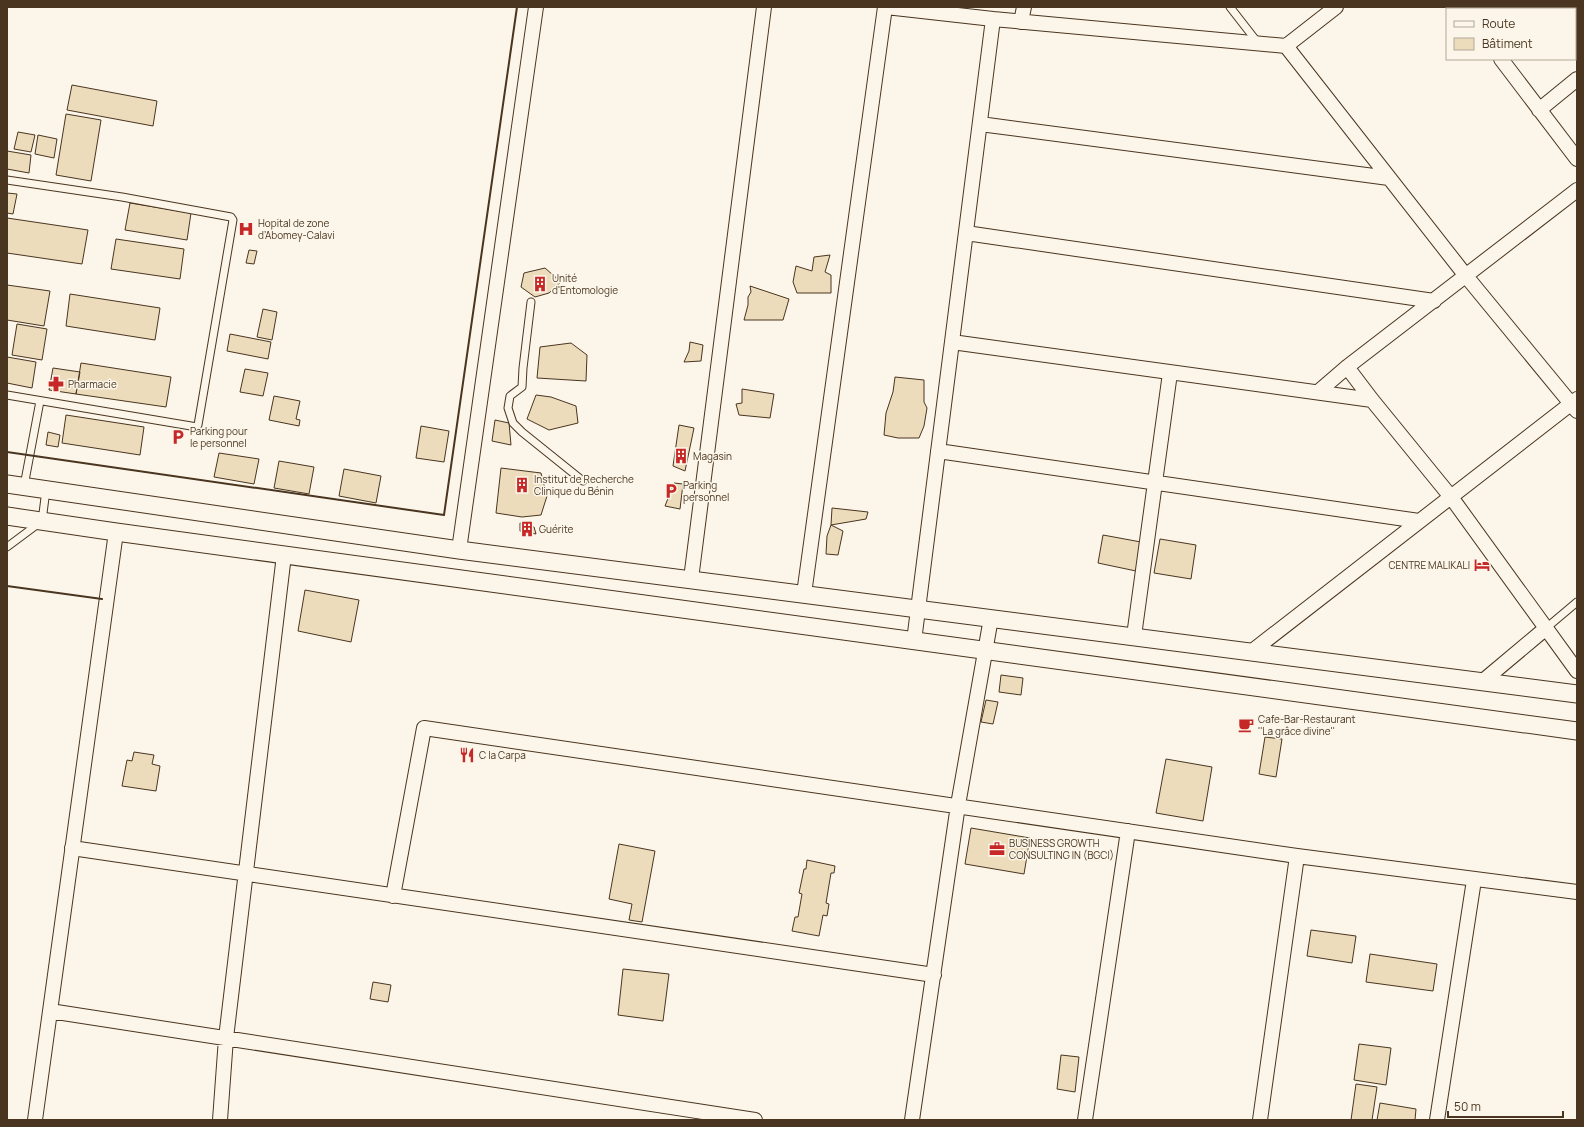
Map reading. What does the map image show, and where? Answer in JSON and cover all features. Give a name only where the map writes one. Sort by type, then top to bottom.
[{"type":"street","points":[[459,550],[536,7]]},
{"type":"street","points":[[691,579],[764,7]]},
{"type":"street","points":[[804,594],[893,7],[1020,22],[1259,45],[1286,46],[1330,9]]},
{"type":"street","points":[[1020,22],[1024,7]]},
{"type":"street","points":[[914,641],[993,19]]},
{"type":"street","points":[[1251,652],[1419,521],[1575,405],[1466,276],[1286,46]]},
{"type":"street","points":[[1502,60],[1577,159]]},
{"type":"street","points":[[1540,110],[1577,79]]},
{"type":"street","points":[[980,124],[1389,178]]},
{"type":"street","points":[[1318,392],[1347,367],[1577,190]]},
{"type":"street","points":[[966,233],[1434,301]]},
{"type":"street","points":[[952,342],[1372,400]]},
{"type":"street","points":[[1347,367],[1451,497],[1545,629],[1577,671]]},
{"type":"street","points":[[1134,636],[1170,373]]},
{"type":"street","points":[[938,451],[1419,521]]},
{"type":"street","points":[[7,484],[459,550],[1577,694]]},
{"type":"street","points":[[7,516],[1577,731]]},
{"type":"street","points":[[35,1120],[116,532]]},
{"type":"street","points":[[220,1120],[226,1038],[284,555]]},
{"type":"street","points":[[912,1120],[958,805],[991,618]]},
{"type":"street","points":[[1482,682],[1545,629]]},
{"type":"street","points":[[393,896],[424,728],[958,805],[1297,856],[1474,880],[1577,892]]},
{"type":"street","points":[[1085,1120],[1128,831]]},
{"type":"street","points":[[72,848],[934,975]]},
{"type":"street","points":[[1260,1120],[1297,856]]},
{"type":"street","points":[[1436,1120],[1474,880]]},
{"type":"street","points":[[50,1011],[755,1120]]},
{"type":"lane","points":[[1230,7],[1259,45]]},
{"type":"lane","points":[[7,180],[122,197],[231,217],[233,220],[201,410],[198,425],[196,427],[7,395]]},
{"type":"lane","points":[[531,302],[522,387],[510,396],[508,408],[513,423],[522,432],[583,481]]},
{"type":"lane","points":[[24,487],[40,400]]},
{"type":"lane","points":[[7,547],[42,521],[46,490]]},
{"type":"lane","points":[[1545,629],[1577,602]]},
{"type":"building","points":[[72,85],[157,101],[153,126],[67,110]]},
{"type":"building","points":[[66,114],[101,120],[91,181],[56,175]]},
{"type":"building","points":[[18,132],[35,135],[31,152],[14,149]]},
{"type":"building","points":[[38,135],[57,139],[54,158],[35,154]]},
{"type":"building","points":[[7,151],[31,155],[29,173],[7,169]]},
{"type":"building","points":[[7,193],[17,194],[13,214],[7,213]]},
{"type":"building","points":[[130,203],[191,213],[187,240],[125,230]]},
{"type":"building","points":[[7,218],[88,230],[82,264],[7,253]]},
{"type":"building","points":[[116,239],[184,249],[180,279],[111,269]]},
{"type":"building","points":[[249,250],[257,251],[254,264],[246,263]]},
{"type":"building","points":[[830,255],[825,272],[831,275],[831,293],[797,293],[793,282],[796,266],[812,271],[814,257]]},
{"type":"building","name":"Unité d'Entomologie","points":[[545,268],[561,282],[549,293],[535,297],[521,287],[524,273]]},
{"type":"building","points":[[7,285],[50,291],[44,326],[7,320]]},
{"type":"building","points":[[750,286],[789,299],[783,320],[744,320],[748,305],[748,297],[751,292]]},
{"type":"building","points":[[70,294],[160,308],[155,340],[66,326]]},
{"type":"building","points":[[263,309],[277,312],[272,340],[257,337]]},
{"type":"building","points":[[17,324],[47,329],[42,360],[12,355]]},
{"type":"building","points":[[230,334],[271,342],[268,359],[227,351]]},
{"type":"building","points":[[690,342],[703,345],[701,361],[684,362],[689,351]]},
{"type":"building","points":[[571,343],[587,355],[586,381],[537,378],[540,347]]},
{"type":"building","points":[[7,357],[36,362],[32,388],[7,383]]},
{"type":"building","points":[[81,363],[171,377],[166,407],[76,394]]},
{"type":"building","points":[[53,368],[80,372],[76,394],[49,390]]},
{"type":"building","points":[[245,369],[268,373],[263,396],[240,392]]},
{"type":"building","points":[[895,377],[924,380],[924,402],[927,408],[924,426],[919,438],[898,438],[884,435],[886,413],[893,392]]},
{"type":"building","points":[[742,389],[774,394],[770,418],[739,415],[736,404],[742,403]]},
{"type":"building","points":[[536,395],[551,397],[576,406],[578,423],[549,430],[527,419]]},
{"type":"building","points":[[274,396],[300,401],[296,419],[300,420],[299,426],[269,420]]},
{"type":"building","points":[[66,415],[144,427],[140,455],[62,443]]},
{"type":"building","points":[[495,420],[509,423],[511,445],[492,441]]},
{"type":"building","name":"Magasin","points":[[679,425],[694,428],[685,471],[673,466]]},
{"type":"building","points":[[421,426],[449,431],[444,462],[416,458]]},
{"type":"building","points":[[48,432],[60,435],[58,447],[46,445]]},
{"type":"building","points":[[219,453],[259,459],[254,484],[214,477]]},
{"type":"building","points":[[279,461],[314,467],[309,494],[274,488]]},
{"type":"building","name":"Institut de Recherche Clinique du Bénin","points":[[501,468],[541,473],[547,496],[541,515],[522,517],[496,513]]},
{"type":"building","points":[[344,469],[381,476],[376,503],[339,496]]},
{"type":"building","points":[[674,483],[683,484],[680,509],[665,506]]},
{"type":"building","points":[[832,508],[868,512],[866,519],[831,525]]},
{"type":"building","name":"Guérite","points":[[520,523],[534,527],[536,534],[520,531]]},
{"type":"building","points":[[831,525],[843,531],[838,555],[826,554],[827,536]]},
{"type":"building","points":[[1103,535],[1141,542],[1136,571],[1098,563]]},
{"type":"building","points":[[1160,539],[1196,545],[1191,579],[1154,573]]},
{"type":"building","points":[[305,590],[359,600],[351,642],[298,631]]},
{"type":"building","points":[[1001,675],[1023,678],[1021,695],[999,692]]},
{"type":"building","points":[[986,700],[998,702],[993,724],[981,722]]},
{"type":"building","points":[[1265,737],[1282,739],[1276,777],[1259,774]]},
{"type":"building","points":[[134,752],[154,755],[152,764],[160,766],[156,791],[122,786],[127,760],[132,761]]},
{"type":"building","points":[[1166,759],[1212,767],[1203,821],[1156,813]]},
{"type":"building","points":[[971,828],[1030,838],[1024,874],[965,864]]},
{"type":"building","points":[[619,844],[655,851],[642,922],[629,920],[632,904],[609,899]]},
{"type":"building","points":[[807,860],[835,866],[834,873],[831,873],[826,903],[829,904],[827,916],[823,915],[819,936],[792,931],[795,917],[798,917],[802,894],[799,893]]},
{"type":"building","points":[[1311,930],[1356,936],[1352,963],[1307,956]]},
{"type":"building","points":[[1370,954],[1437,964],[1433,991],[1366,982]]},
{"type":"building","points":[[623,969],[669,974],[663,1021],[618,1015]]},
{"type":"building","points":[[373,982],[391,985],[388,1002],[370,999]]},
{"type":"building","points":[[1359,1044],[1391,1048],[1386,1085],[1354,1080]]},
{"type":"building","points":[[1061,1055],[1079,1057],[1075,1092],[1057,1089]]},
{"type":"building","points":[[1356,1084],[1377,1087],[1372,1120],[1351,1120]]},
{"type":"building","points":[[1380,1103],[1416,1109],[1415,1120],[1377,1120]]},
{"type":"wall","points":[[7,452],[444,515],[517,7]]},
{"type":"wall","points":[[7,586],[102,599]]},
{"type":"place","name":"Hopital de zone d’Abomey-Calavi","points":[[246,229]]},
{"type":"place","name":"Unité d'Entomologie","points":[[540,284]]},
{"type":"place","name":"Pharmacie","points":[[56,384]]},
{"type":"place","name":"Parking pour le personnel","points":[[178,437]]},
{"type":"place","name":"Magasin","points":[[681,456]]},
{"type":"place","name":"Institut de Recherche Clinique du Bénin","points":[[522,485]]},
{"type":"place","name":"Parking personnel","points":[[671,491]]},
{"type":"place","name":"Guérite","points":[[527,529]]},
{"type":"place","name":"CENTRE MALIKALI","points":[[1482,565]]},
{"type":"place","name":"Cafe-Bar-Restaurant ''La grâce divine''","points":[[1246,725]]},
{"type":"place","name":"C la Carpa","points":[[467,755]]},
{"type":"place","name":"BUSINESS GROWTH CONSULTING IN (BGCI)","points":[[997,849]]}]
